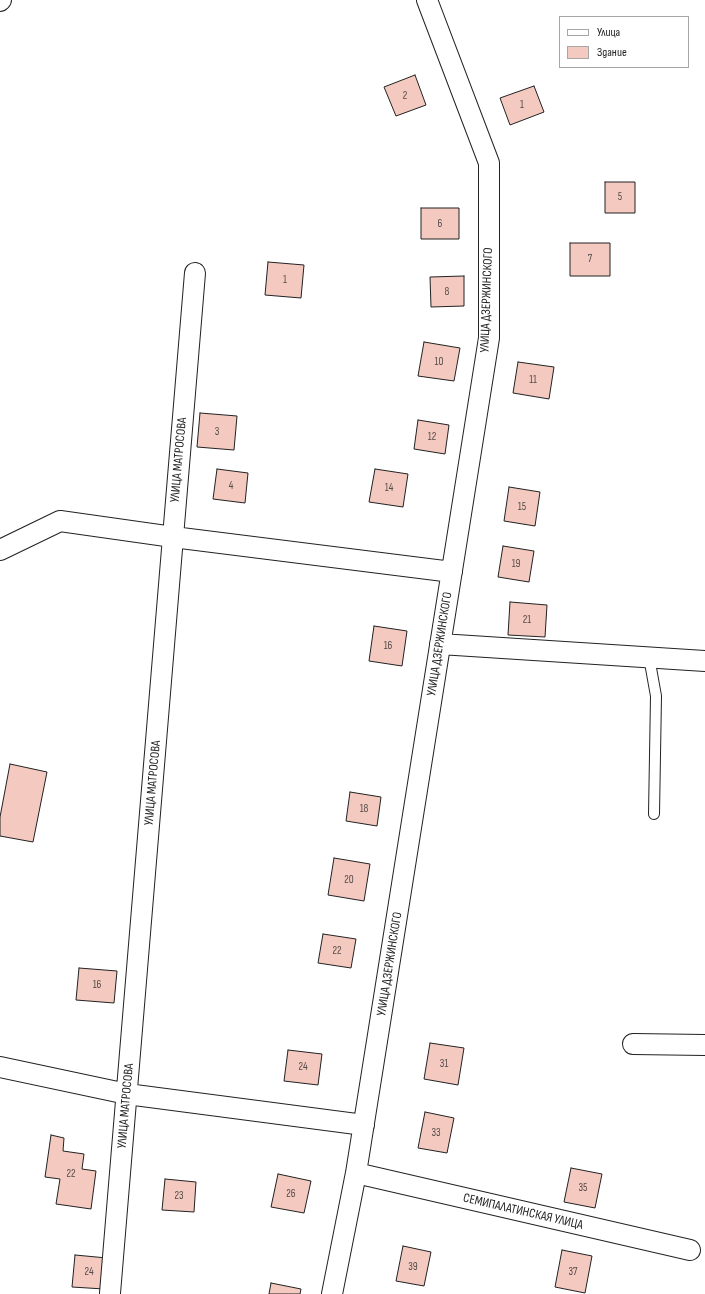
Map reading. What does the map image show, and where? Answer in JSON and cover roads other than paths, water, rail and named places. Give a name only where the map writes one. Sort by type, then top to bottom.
[{"type":"street","name":"УЛИЦА ДЗЕРЖИНСКОГО","points":[[332,1294],[364,1125],[489,338],[488,163],[427,0]]},
{"type":"street","name":"УЛИЦА МАТРОСОВА","points":[[110,1293],[195,273]]},
{"type":"street","points":[[0,550],[60,521],[173,538],[452,572]]},
{"type":"street","points":[[440,644],[705,661]]},
{"type":"street","points":[[633,1044],[705,1045]]},
{"type":"street","points":[[0,1067],[127,1094],[364,1125]]},
{"type":"street","name":"СЕМИПАЛАТИНСКАЯ УЛИЦА","points":[[356,1173],[690,1250]]},
{"type":"lane","points":[[649,657],[656,696],[654,814]]}]
